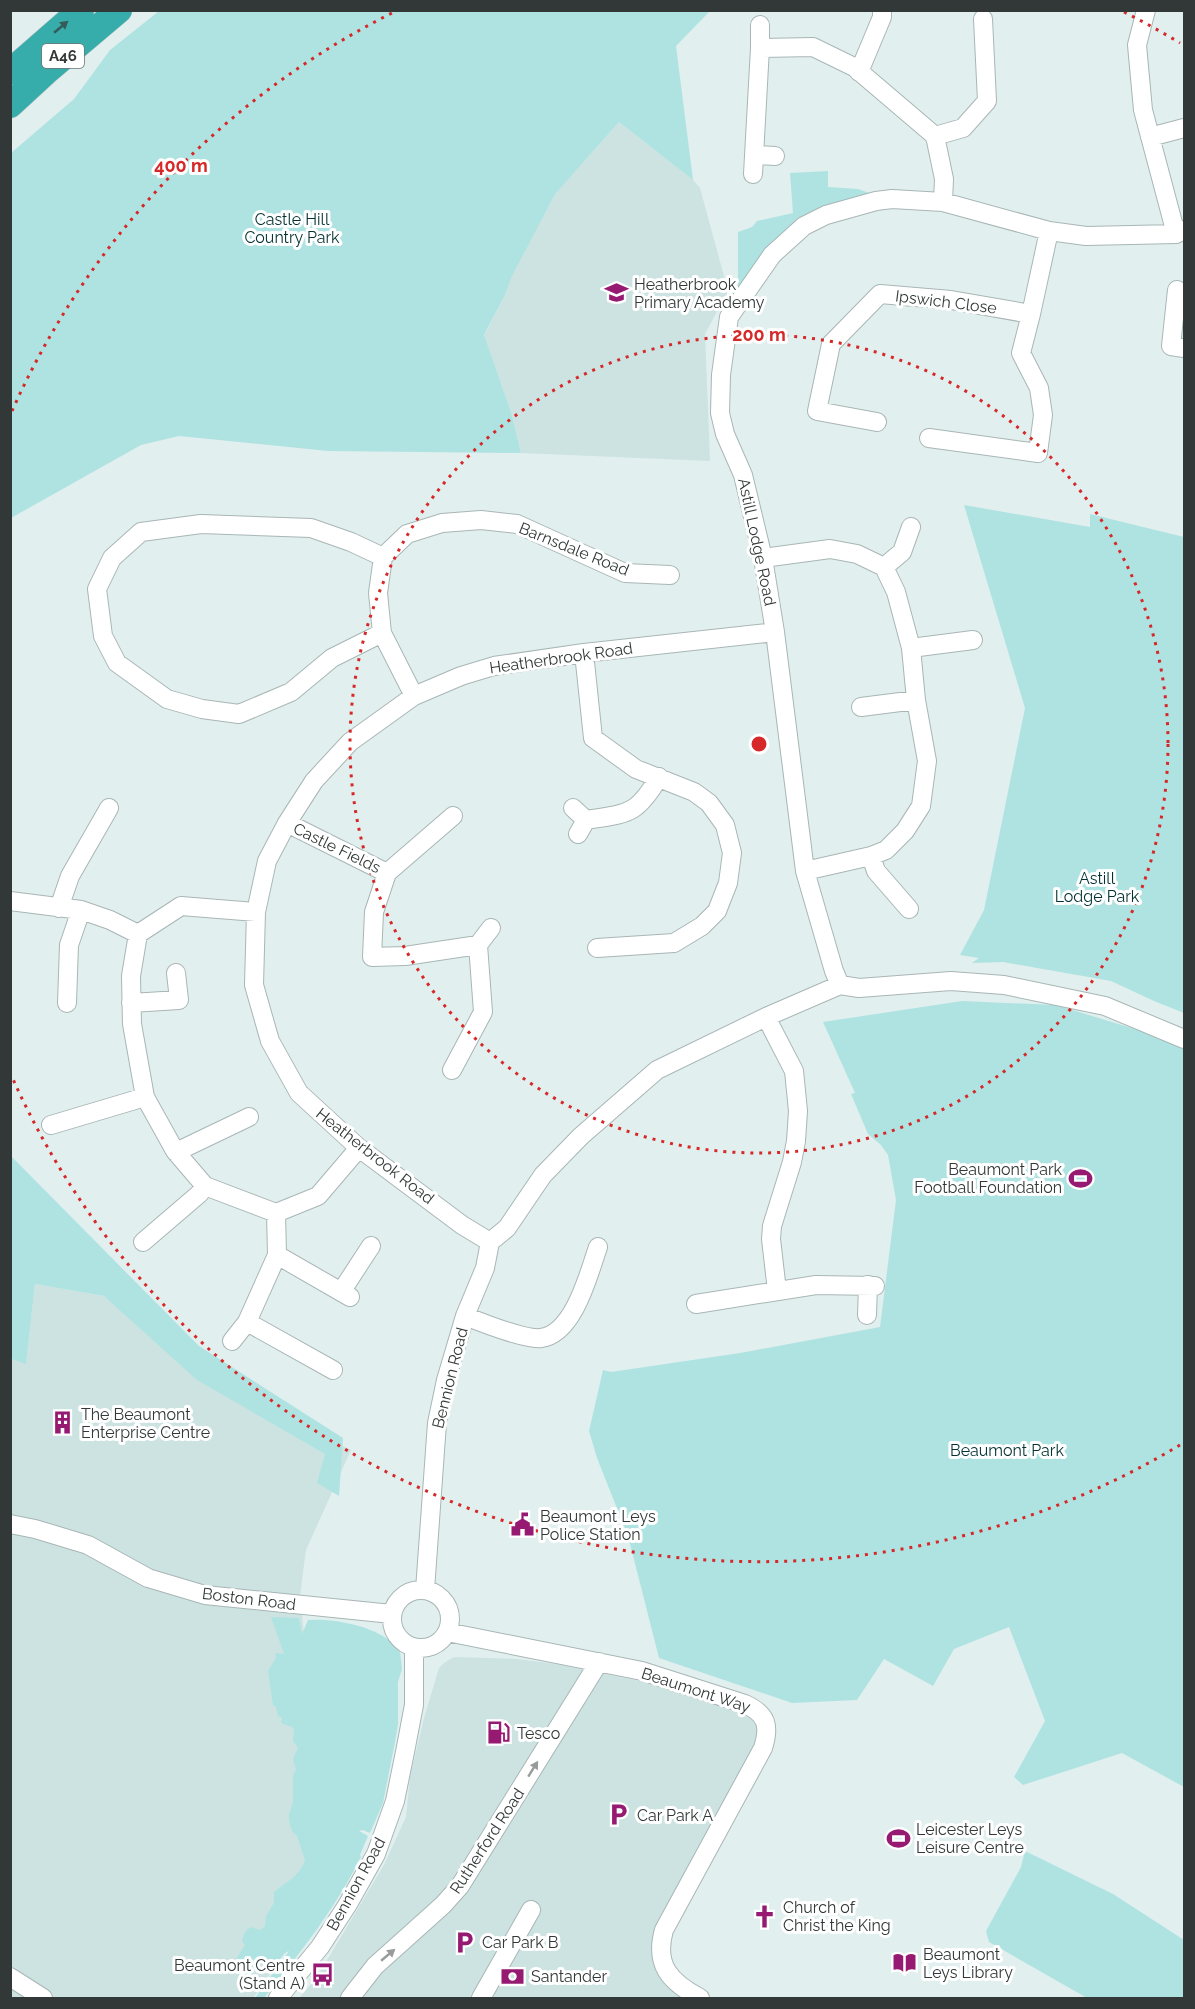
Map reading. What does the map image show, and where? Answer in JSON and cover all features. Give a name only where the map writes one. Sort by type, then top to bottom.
[{"type":"highway","name":"A46","points":[[10,72],[81,10]]},
{"type":"highway","name":"A46","points":[[10,105],[48,69],[119,10]]},
{"type":"street","points":[[859,72],[882,17],[882,10]]},
{"type":"street","points":[[1146,10],[1137,45],[1143,110],[1180,232]]},
{"type":"street","points":[[935,136],[963,128],[987,101],[983,19]]},
{"type":"street","points":[[753,174],[756,155],[760,25]]},
{"type":"street","points":[[760,48],[813,47],[859,72],[935,136],[944,179],[943,202]]},
{"type":"street","points":[[1150,136],[1185,128]]},
{"type":"street","points":[[756,155],[775,156]]},
{"type":"street","name":"Astill Lodge Road","points":[[840,985],[805,871],[775,632],[763,558],[743,475],[725,434],[720,413],[720,375],[729,317],[772,255],[804,225],[826,215],[876,201],[892,199],[943,202],[1049,231],[1086,236],[1180,232]]},
{"type":"street","points":[[929,438],[1038,453],[1043,415],[1039,388],[1021,353],[1049,231]]},
{"type":"street","points":[[1177,290],[1178,347]]},
{"type":"street","name":"Ipswich Close","points":[[878,422],[817,411],[831,344],[880,294],[951,300],[1031,314]]},
{"type":"street","name":"Barnsdale Road","points":[[383,557],[407,534],[442,523],[482,520],[517,524],[626,573],[670,575]]},
{"type":"street","points":[[382,633],[332,658],[291,692],[239,714],[202,710],[167,699],[117,663],[103,636],[97,589],[112,558],[141,532],[187,525],[224,524],[311,528],[351,542],[383,557],[378,594],[382,633],[414,696]]},
{"type":"street","points":[[884,567],[902,552],[911,527]]},
{"type":"street","points":[[763,558],[830,549],[857,554],[884,567],[896,592],[910,648],[916,700],[927,761],[921,806],[904,831],[886,850],[871,856],[805,871]]},
{"type":"street","name":"Heatherbrook Road","points":[[490,1242],[359,1148],[299,1093],[270,1041],[254,985],[256,912],[267,861],[314,781],[350,742],[414,696],[461,676],[494,666],[584,653],[775,632]]},
{"type":"street","points":[[910,648],[973,640]]},
{"type":"street","points":[[584,653],[593,738],[636,769],[694,792],[709,803],[725,825],[732,853],[728,883],[717,911],[702,926],[674,944],[597,948]]},
{"type":"street","points":[[861,707],[916,700]]},
{"type":"street","points":[[579,820],[626,813],[646,799],[659,777]]},
{"type":"street","points":[[59,908],[70,876],[109,808]]},
{"type":"street","name":"Castle Fields","points":[[453,816],[387,873],[374,912],[372,957],[405,957],[478,945]]},
{"type":"street","name":"Castle Fields","points":[[287,824],[387,873]]},
{"type":"street","points":[[871,856],[876,871],[909,909]]},
{"type":"street","points":[[10,902],[81,910],[110,920],[138,934]]},
{"type":"street","points":[[256,912],[181,906],[138,934],[131,976],[131,1003],[132,1024],[145,1097],[176,1152],[205,1186],[276,1214],[318,1196],[359,1148]]},
{"type":"street","points":[[67,1004],[69,945],[81,910]]},
{"type":"street","points":[[452,1070],[483,1012],[478,945],[490,928]]},
{"type":"street","points":[[131,1003],[179,1000],[176,973]]},
{"type":"street","points":[[490,1242],[507,1228],[543,1175],[581,1136],[657,1070],[766,1017],[840,985],[859,988],[951,981],[1004,985],[1105,1006],[1185,1039]]},
{"type":"street","points":[[766,1017],[794,1071],[798,1111],[792,1161],[772,1226],[771,1239],[777,1291]]},
{"type":"street","points":[[51,1125],[145,1097]]},
{"type":"street","points":[[176,1152],[249,1117]]},
{"type":"street","points":[[143,1242],[199,1194],[205,1186]]},
{"type":"street","points":[[232,1341],[247,1322],[277,1255],[276,1214]]},
{"type":"street","name":"Bennion Road","points":[[425,1590],[437,1423],[446,1380],[465,1316],[485,1268],[490,1242]]},
{"type":"street","points":[[277,1255],[346,1295],[371,1246]]},
{"type":"street","points":[[465,1316],[527,1336],[540,1338],[552,1334],[572,1313],[598,1247]]},
{"type":"street","points":[[696,1304],[816,1286],[872,1286],[867,1315]]},
{"type":"street","points":[[247,1322],[333,1370]]},
{"type":"street","name":"Boston Road","points":[[10,1524],[36,1528],[88,1545],[148,1578],[205,1595],[392,1614]]},
{"type":"street","points":[[425,1590],[434,1593],[447,1605],[450,1614],[447,1632],[442,1640],[434,1646],[424,1648],[414,1648],[399,1639],[392,1623],[392,1614],[398,1601],[408,1593],[425,1590]]},
{"type":"street","name":"Beaumont Way","points":[[447,1632],[642,1671],[689,1685],[757,1710],[764,1718],[767,1728],[763,1749],[664,1930],[661,1941],[660,1954],[664,1969],[682,1989],[700,1998]]},
{"type":"street","name":"Bennion Road","points":[[278,1998],[320,1947],[348,1904],[376,1854],[395,1801],[407,1743],[414,1705],[414,1648]]},
{"type":"street","name":"Rutherford Road","points":[[350,1998],[375,1966],[443,1905],[460,1886],[599,1662]]},
{"type":"street","points":[[481,1998],[531,1910]]},
{"type":"street","points":[[10,1977],[43,1998]]},
{"type":"shaded area","name":"Heatherbrook Primary Academy","points":[[619,122],[700,188],[728,291],[705,334],[710,461],[521,453],[511,412],[484,336],[505,295],[522,247],[548,201]]},
{"type":"shaded area","points":[[35,1284],[104,1296],[322,1436],[351,1450],[306,1550],[300,1595],[313,1721],[341,1847],[331,1871],[290,1946],[253,1998],[11,1998],[10,1359],[26,1363]]},
{"type":"shaded area","points":[[454,1657],[517,1659],[555,1664],[659,1685],[705,1699],[753,1719],[758,1728],[758,1741],[658,1922],[652,1939],[656,1970],[668,1985],[691,1998],[299,1998],[317,1977],[384,1865],[406,1817],[410,1777],[439,1668]]},
{"type":"green space","name":"Castle Hill Country Park","points":[[159,11],[710,11],[676,46],[693,180],[619,122],[555,194],[484,335],[511,412],[521,453],[328,451],[179,436],[141,445],[11,518],[11,153],[74,99],[110,50]]},
{"type":"green space","points":[[828,171],[828,187],[858,189],[886,199],[804,226],[738,305],[738,232],[752,227],[757,221],[793,213],[790,173]]},
{"type":"green space","name":"Astill Lodge Park","points":[[964,505],[1090,527],[1090,514],[1184,537],[1184,1013],[1111,981],[1003,962],[972,963],[979,958],[960,955],[984,910],[1025,708]]},
{"type":"green space","name":"Beaumont Park","points":[[962,1001],[1056,1005],[1161,1037],[1184,1047],[1184,1787],[1122,1753],[1023,1785],[1014,1777],[1045,1721],[1009,1627],[954,1649],[933,1686],[884,1659],[857,1700],[792,1703],[659,1658],[628,1536],[597,1458],[589,1431],[603,1370],[611,1372],[740,1353],[880,1327],[896,1200],[888,1155],[881,1145],[868,1134],[851,1094],[855,1093],[823,1022]]},
{"type":"green space","points":[[11,1156],[199,1346],[343,1438],[339,1496],[317,1483],[325,1454],[197,1380],[104,1296],[35,1284],[26,1364],[11,1359]]},
{"type":"green space","points":[[271,1617],[299,1618],[302,1634],[308,1620],[345,1623],[371,1630],[393,1643],[400,1652],[402,1669],[398,1682],[398,1724],[383,1803],[370,1833],[359,1831],[368,1836],[361,1857],[340,1895],[304,1947],[264,1998],[255,1998],[289,1951],[282,1955],[268,1973],[265,1964],[262,1963],[246,1975],[236,1967],[235,1961],[245,1945],[242,1942],[244,1935],[251,1927],[260,1930],[265,1926],[266,1916],[274,1903],[274,1892],[296,1875],[305,1860],[289,1821],[293,1802],[293,1775],[296,1770],[293,1759],[298,1748],[293,1741],[294,1728],[281,1723],[282,1718],[278,1716],[276,1707],[273,1705],[268,1671],[276,1658],[275,1653],[284,1654]]},
{"type":"green space","points":[[1025,1851],[1113,1894],[1184,1940],[1184,1998],[1087,1998],[989,1942],[986,1931],[1021,1867]]},
{"type":"place","name":"Heatherbrook Primary Academy","points":[[616,293]]},
{"type":"place","name":"Beaumont Park Football Foundation","points":[[1080,1178]]},
{"type":"place","name":"The Beaumont Enterprise Centre","points":[[63,1423]]},
{"type":"place","name":"Beaumont Leys Police Station","points":[[522,1525]]},
{"type":"place","name":"Tesco","points":[[499,1733]]},
{"type":"place","name":"Car Park A","points":[[619,1815]]},
{"type":"place","name":"Leicester Leys Leisure Centre","points":[[898,1838]]},
{"type":"place","name":"Church of Christ the King","points":[[765,1916]]},
{"type":"place","name":"Car Park B","points":[[464,1942]]},
{"type":"place","name":"Beaumont Leys Library","points":[[905,1963]]},
{"type":"place","name":"Beaumont Centre (Stand A)","points":[[323,1974]]},
{"type":"place","name":"Santander","points":[[513,1976]]}]
